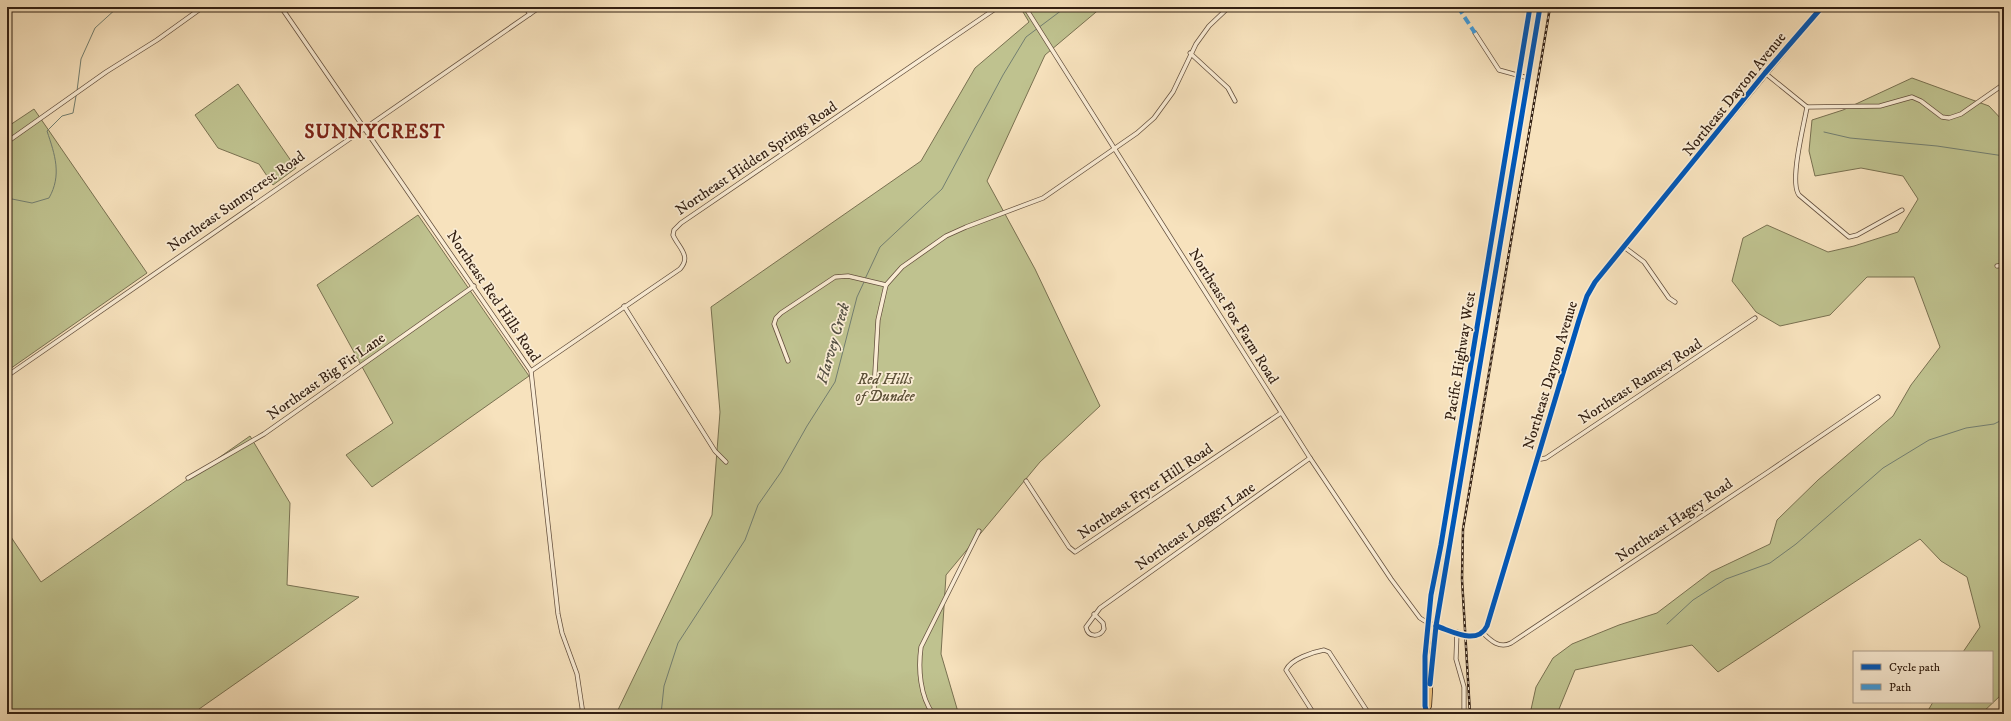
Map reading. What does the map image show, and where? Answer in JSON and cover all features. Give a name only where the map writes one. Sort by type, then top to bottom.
[{"type":"main road","name":"Pacific Highway West","points":[[1427,712],[1425,706],[1424,675],[1428,623],[1530,7]]},
{"type":"main road","name":"Pacific Highway West","points":[[1427,712],[1429,706],[1432,653],[1436,626],[1540,7]]},
{"type":"street","points":[[7,142],[106,72],[157,40],[203,7]]},
{"type":"street","name":"Northeast Red Hills Road","points":[[281,7],[531,371],[560,621],[577,674],[583,714]]},
{"type":"street","points":[[525,7],[530,14]]},
{"type":"street","name":"Northeast Sunnycrest Road","points":[[7,376],[540,7]]},
{"type":"street","name":"Northeast Hidden Springs Road","points":[[531,371],[683,266],[685,261],[684,253],[673,235],[676,228],[681,223],[998,7]]},
{"type":"street","name":"Northeast Fox Farm Road","points":[[1025,7],[1310,458],[1391,579],[1420,618],[1436,626]]},
{"type":"street","points":[[874,390],[878,320],[886,286],[902,267],[946,236],[966,227],[1038,201],[1113,148],[1137,133],[1154,118],[1173,92],[1190,53],[1209,26],[1229,7]]},
{"type":"street","name":"Northeast Dayton Avenue","points":[[1482,633],[1489,620],[1536,460],[1587,296],[1595,282],[1765,73],[1822,7]]},
{"type":"street","points":[[1475,33],[1499,70],[1528,78]]},
{"type":"street","points":[[1190,53],[1228,88],[1235,101]]},
{"type":"street","points":[[1765,73],[1807,107],[1880,106],[1912,97],[1921,101],[1942,117],[1948,118],[1961,114],[2004,84]]},
{"type":"street","points":[[1807,107],[1796,171],[1795,186],[1799,195],[1849,237],[1857,235],[1902,210]]},
{"type":"street","points":[[1624,247],[1644,262],[1669,298],[1675,302]]},
{"type":"street","points":[[1997,266],[2004,265]]},
{"type":"street","points":[[788,361],[775,327],[776,318],[795,303],[835,277],[848,276],[886,286]]},
{"type":"street","name":"Northeast Big Fir Lane","points":[[188,478],[264,434],[474,286]]},
{"type":"street","points":[[624,306],[715,451],[726,462]]},
{"type":"street","name":"Northeast Ramsey Road","points":[[1536,460],[1546,458],[1755,318]]},
{"type":"street","name":"Northeast Hagey Road","points":[[1482,633],[1500,646],[1511,644],[1878,397]]},
{"type":"street","name":"Northeast Fryer Hill Road","points":[[1026,481],[1069,547],[1075,552],[1281,413]]},
{"type":"street","name":"Northeast Logger Lane","points":[[1094,614],[1102,623],[1104,629],[1100,634],[1092,635],[1088,633],[1086,627],[1094,614],[1108,602],[1310,458]]},
{"type":"street","points":[[933,714],[927,704],[923,692],[920,666],[920,647],[979,531]]},
{"type":"street","points":[[1436,626],[1471,637],[1482,633]]},
{"type":"street","points":[[1457,632],[1456,655],[1464,687],[1464,709]]},
{"type":"street","points":[[1314,714],[1286,672],[1288,665],[1293,662],[1324,650],[1328,652],[1369,714]]},
{"type":"green space","name":"Red Hills of Dundee","points":[[1020,7],[1102,7],[1045,55],[987,181],[1035,269],[1100,406],[1040,462],[946,575],[941,654],[958,712],[955,714],[616,714],[712,515],[720,412],[711,307],[921,161],[975,68],[1029,22]]},
{"type":"green space","points":[[1912,78],[1989,106],[2004,122],[2004,673],[2001,695],[1993,703],[1993,651],[1964,651],[1980,627],[1967,577],[1941,561],[1920,539],[1718,672],[1692,645],[1575,670],[1557,714],[1530,714],[1536,687],[1553,658],[1572,644],[1619,625],[1657,613],[1711,572],[1770,544],[1777,520],[1818,480],[1893,416],[1911,385],[1940,347],[1914,277],[1867,277],[1830,315],[1780,326],[1756,312],[1732,281],[1743,238],[1767,225],[1828,252],[1854,246],[1898,232],[1918,199],[1903,176],[1861,168],[1815,176],[1809,151],[1812,120],[1843,110]]},
{"type":"green space","points":[[238,84],[296,168],[273,185],[259,164],[218,148],[195,115]]},
{"type":"green space","points":[[34,109],[147,273],[7,371],[7,127]]},
{"type":"green space","points":[[418,215],[529,376],[372,487],[346,455],[393,423],[317,285]]},
{"type":"green space","points":[[250,436],[290,503],[287,585],[359,597],[192,714],[7,714],[7,531],[41,582]]},
{"type":"green space","points":[[1932,703],[1993,703],[1981,714],[1926,714]]},
{"type":"waterway","points":[[77,91],[81,59],[95,28],[118,7]]},
{"type":"waterway","name":"Harvey Creek","points":[[865,279],[880,247],[942,189],[1003,75],[1026,37],[1066,7]]},
{"type":"waterway","points":[[7,201],[12,199],[32,203],[49,198],[55,181],[56,165],[53,148],[47,131],[62,116],[73,113],[76,96]]},
{"type":"waterway","points":[[1824,132],[1850,138],[1937,146],[2004,156]]},
{"type":"waterway","name":"Harvey Creek","points":[[661,714],[664,686],[678,643],[745,540],[758,505],[781,472],[807,426],[835,382],[857,297],[864,282]]},
{"type":"waterway","points":[[1667,624],[1693,600],[1726,579],[1770,563],[1796,544],[1883,468],[1929,440],[1966,428],[1994,424],[2004,419]]},
{"type":"railway","points":[[1470,714],[1462,579],[1463,529],[1550,7]]},
{"type":"marked path","points":[[1458,7],[1475,33]]},
{"type":"cycle path","points":[[1427,714],[1425,706],[1425,656],[1431,595],[1441,545],[1530,7]]},
{"type":"cycle path","points":[[1430,684],[1436,626],[1540,7]]},
{"type":"cycle path","points":[[1436,626],[1471,636],[1483,632],[1487,626],[1579,320],[1587,296],[1595,282],[1765,73],[1822,7]]},
{"type":"district","name":"SUNNYCREST","points":[[375,131]]}]
